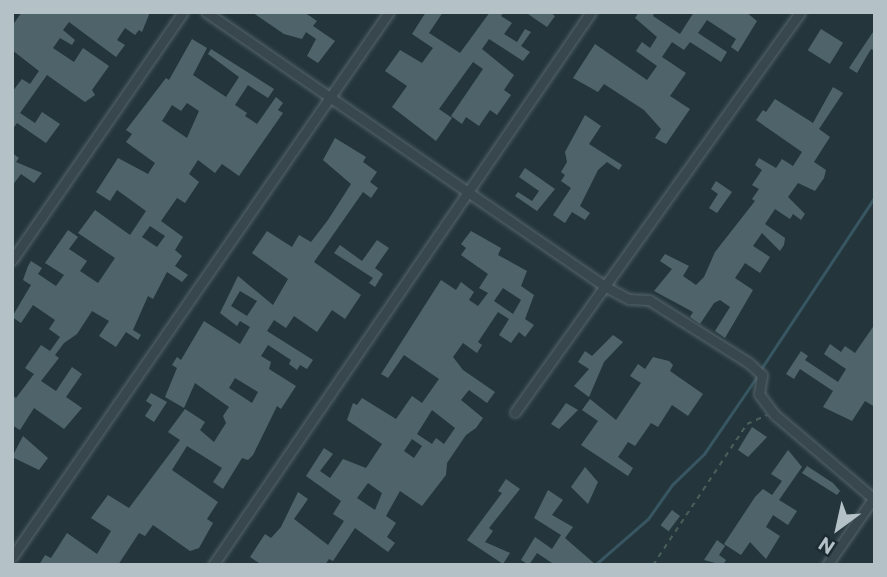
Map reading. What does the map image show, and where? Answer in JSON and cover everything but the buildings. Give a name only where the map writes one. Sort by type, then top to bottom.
[{"type":"street","points":[[12,260],[183,12]]},
{"type":"street","points":[[206,12],[330,100],[606,287],[629,299],[649,300],[749,363],[761,374],[759,394],[775,415],[874,497],[827,565]]},
{"type":"street","points":[[12,557],[389,12]]},
{"type":"street","points":[[213,565],[466,190],[591,12]]},
{"type":"street","points":[[515,412],[800,12]]},
{"type":"path","points":[[653,565],[747,424],[753,418],[775,415]]},
{"type":"waterway","points":[[761,369],[875,197]]},
{"type":"waterway","points":[[595,565],[648,519],[672,485],[704,454],[758,375]]}]
